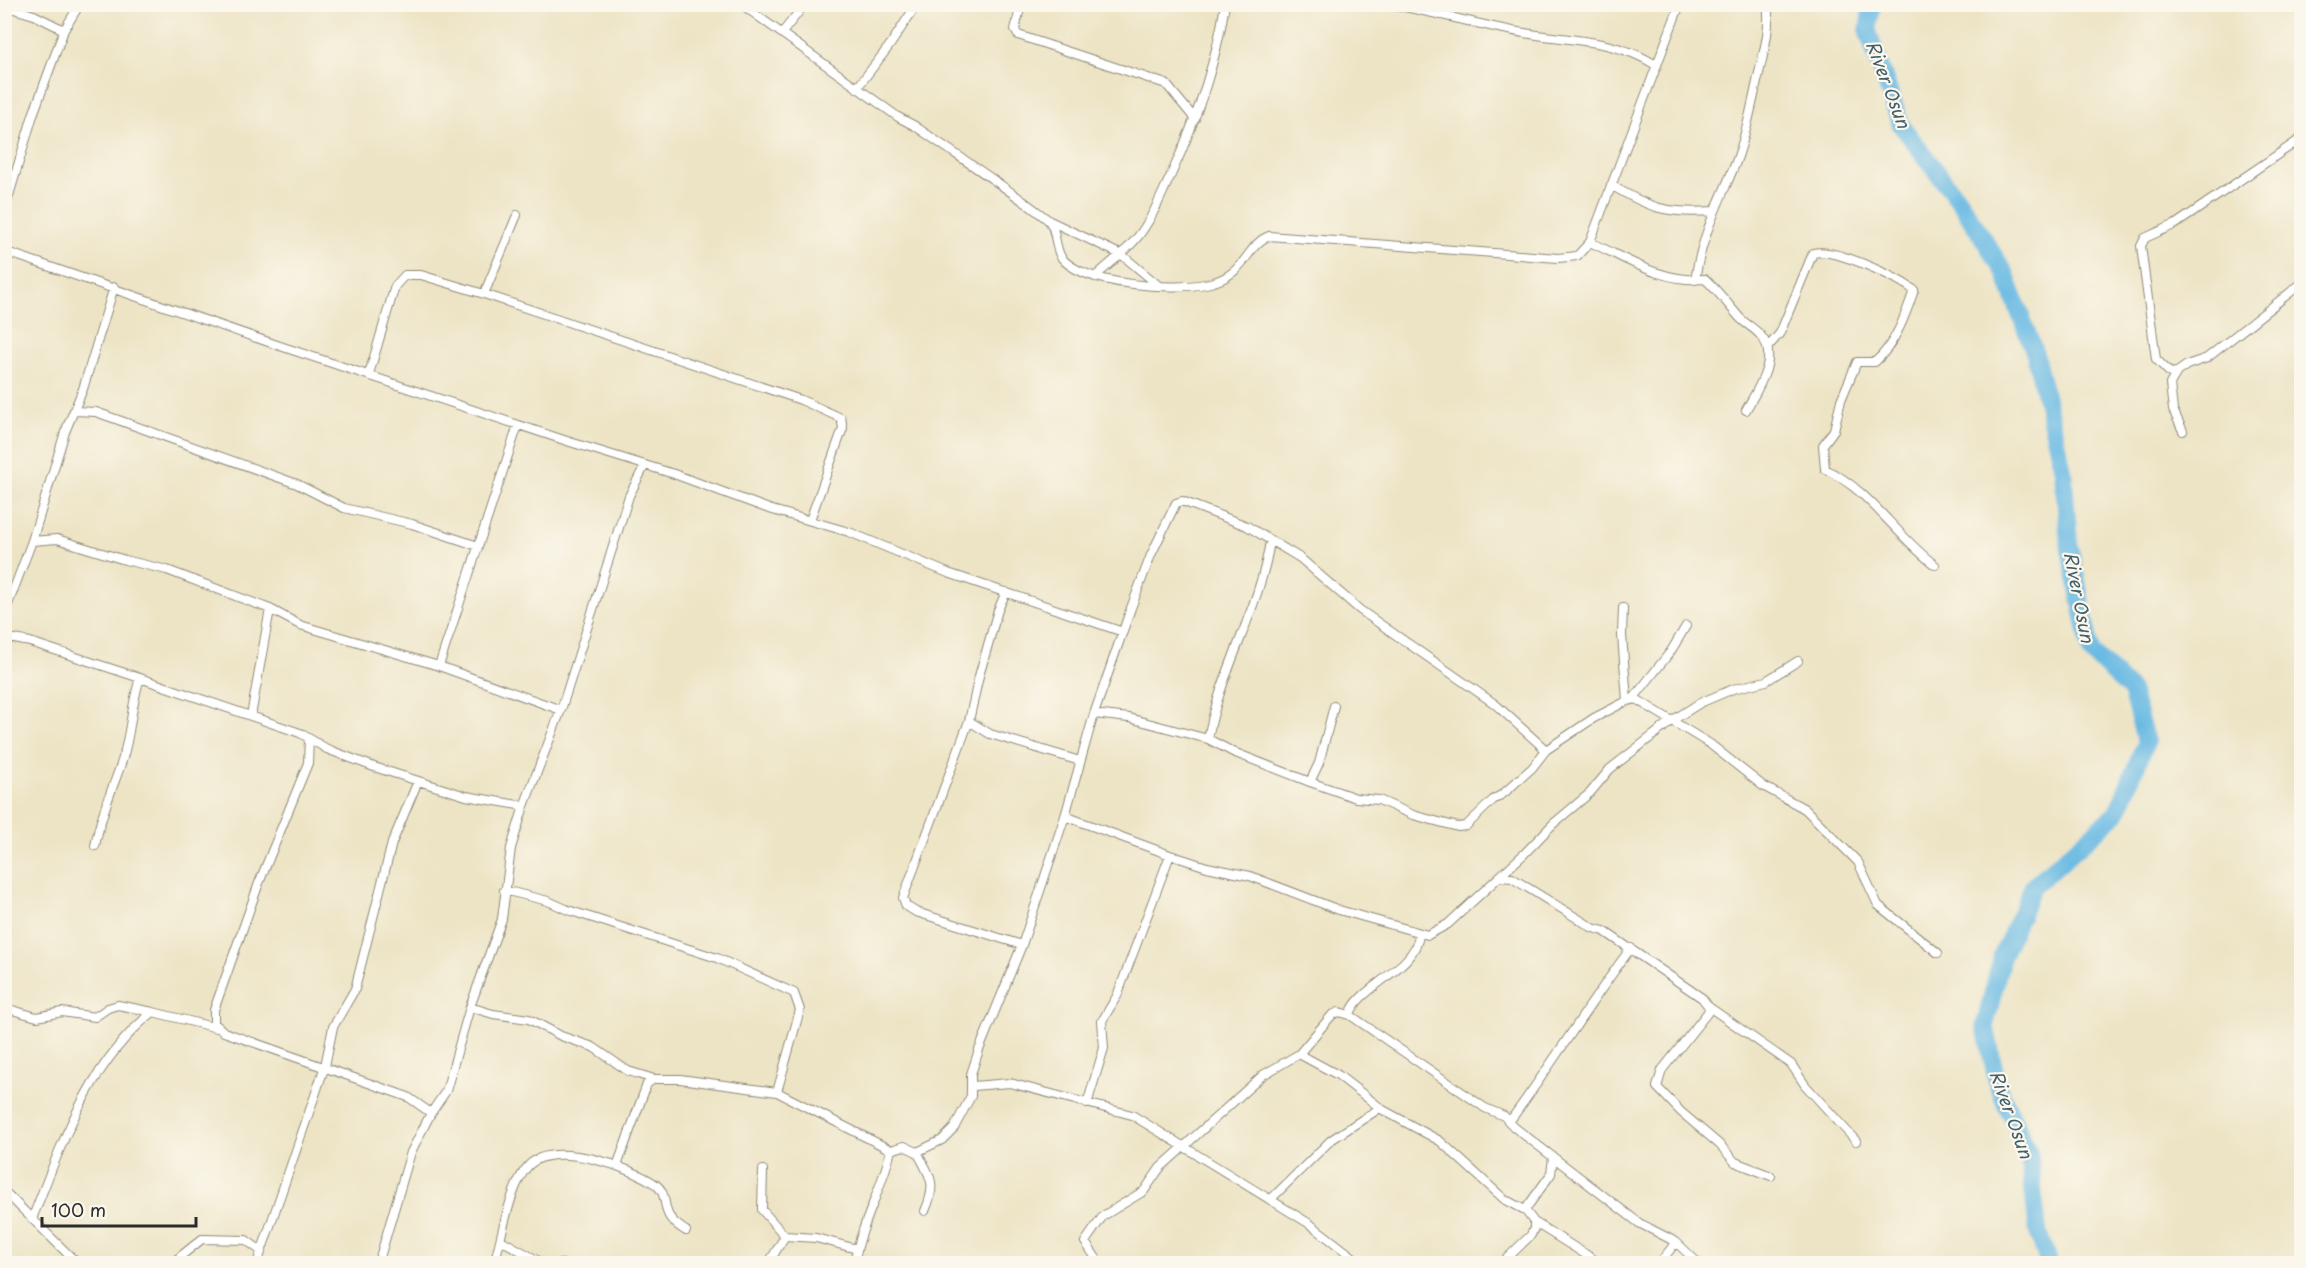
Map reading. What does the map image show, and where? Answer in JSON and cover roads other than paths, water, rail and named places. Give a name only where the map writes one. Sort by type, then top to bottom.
[{"type":"street","points":[[4,212],[33,115],[64,30],[80,4]]},
{"type":"street","points":[[741,4],[857,88],[1050,221],[1122,255],[1158,285]]},
{"type":"street","points":[[782,33],[805,4]]},
{"type":"street","points":[[857,88],[890,45],[917,4]]},
{"type":"street","points":[[1021,4],[1015,30],[1018,35],[1166,84],[1195,119]]},
{"type":"street","points":[[1095,278],[1122,255],[1146,225],[1195,119],[1207,87],[1225,4]]},
{"type":"street","points":[[1389,4],[1524,33],[1618,46],[1636,52],[1656,65]]},
{"type":"street","points":[[1050,221],[1061,256],[1073,268],[1095,278],[1181,287],[1211,283],[1225,277],[1240,268],[1255,246],[1269,236],[1558,258],[1576,256],[1590,242],[1680,4]]},
{"type":"street","points":[[1695,280],[1700,247],[1713,211],[1736,162],[1752,112],[1764,53],[1769,16],[1767,4]]},
{"type":"street","points":[[4,6],[34,15],[64,30]]},
{"type":"street","points":[[2177,372],[2170,373],[2156,359],[2141,246],[2145,238],[2176,224],[2301,138]]},
{"type":"street","points":[[1611,185],[1643,204],[1682,213],[1713,211]]},
{"type":"street","points":[[484,294],[517,215]]},
{"type":"street","points":[[1590,242],[1659,275],[1695,280],[1705,279],[1725,297],[1740,319],[1761,335],[1768,347],[1767,367],[1746,410]]},
{"type":"street","points":[[1768,347],[1780,333],[1813,253],[1819,251],[1835,255],[1876,269],[1914,290],[1907,310],[1885,354],[1875,362],[1857,362],[1841,400],[1834,430],[1823,445],[1826,469],[1846,478],[1916,551],[1935,565]]},
{"type":"street","points":[[5,252],[518,425],[645,465],[749,502],[879,543],[948,573],[1123,632]]},
{"type":"street","points":[[369,374],[395,286],[405,275],[421,276],[484,294],[801,400],[841,418],[843,428],[810,520]]},
{"type":"street","points":[[2183,431],[2174,410],[2170,384],[2177,372],[2187,365],[2206,358],[2301,283]]},
{"type":"street","points":[[4,615],[32,541],[64,432],[75,411],[114,288]]},
{"type":"street","points":[[75,411],[96,412],[297,484],[344,508],[412,524],[478,546]]},
{"type":"street","points":[[438,666],[518,425]]},
{"type":"street","points":[[378,1263],[411,1152],[431,1113],[446,1091],[470,1007],[502,919],[511,848],[524,806],[561,710],[629,496],[645,465]]},
{"type":"street","points":[[918,1152],[942,1140],[954,1128],[971,1096],[973,1086],[971,1074],[1023,945],[1065,816],[1094,714],[1141,579],[1176,503],[1182,501],[1247,526],[1300,558],[1360,610],[1464,680],[1514,719],[1546,750]]},
{"type":"street","points":[[32,541],[47,539],[71,542],[125,560],[167,570],[270,609],[300,625],[438,666],[561,710]]},
{"type":"street","points":[[1208,739],[1229,666],[1267,564],[1270,541]]},
{"type":"street","points":[[1006,592],[998,610],[979,676],[969,721],[907,885],[904,902],[916,912],[1023,945]]},
{"type":"street","points":[[251,716],[270,609]]},
{"type":"street","points":[[1623,609],[1622,636],[1630,700]]},
{"type":"street","points":[[1094,714],[1129,718],[1208,739],[1233,752],[1356,798],[1379,800],[1413,815],[1458,827],[1466,826],[1493,800],[1504,794],[1546,750],[1579,727],[1630,700],[1671,651],[1686,626]]},
{"type":"street","points":[[4,637],[30,642],[300,733],[350,759],[466,796],[524,806]]},
{"type":"street","points":[[1065,816],[1170,855],[1207,867],[1250,876],[1298,892],[1312,901],[1419,935],[1428,935],[1448,924],[1553,824],[1590,793],[1610,769],[1673,720],[1700,703],[1733,689],[1766,681],[1798,661]]},
{"type":"street","points":[[95,846],[101,815],[123,760],[132,701],[140,678]]},
{"type":"street","points":[[1630,700],[1673,720],[1710,744],[1763,786],[1805,809],[1858,862],[1878,905],[1938,953]]},
{"type":"street","points":[[1310,782],[1320,763],[1334,706]]},
{"type":"street","points":[[969,721],[990,734],[1080,761]]},
{"type":"street","points":[[217,1028],[214,1010],[259,883],[308,763],[309,739]]},
{"type":"street","points":[[257,1263],[325,1066],[333,1028],[355,989],[392,843],[418,781]]},
{"type":"street","points":[[1088,1104],[1104,1048],[1102,1020],[1117,996],[1170,855]]},
{"type":"street","points":[[1498,877],[1512,878],[1593,928],[1604,931],[1631,948],[1680,986],[1702,998],[1709,1007],[1791,1064],[1805,1085],[1856,1141]]},
{"type":"street","points":[[504,890],[548,901],[568,910],[717,958],[794,993],[800,1010],[777,1092]]},
{"type":"street","points":[[1350,1015],[1361,996],[1378,986],[1414,950],[1419,935]]},
{"type":"street","points":[[1509,1122],[1552,1065],[1571,1030],[1631,948]]},
{"type":"street","points":[[12,1010],[37,1017],[62,1012],[95,1017],[108,1008],[118,1005],[153,1012],[217,1028],[325,1066],[408,1097],[431,1113]]},
{"type":"street","points":[[470,1007],[493,1014],[529,1019],[561,1036],[593,1047],[628,1071],[654,1079],[680,1079],[777,1092],[891,1150],[904,1146],[918,1152],[928,1171],[933,1193],[925,1212]]},
{"type":"street","points":[[1709,1007],[1705,1019],[1662,1070],[1657,1087],[1681,1112],[1720,1144],[1735,1162],[1771,1176]]},
{"type":"street","points":[[32,1219],[69,1127],[101,1072],[139,1023],[153,1012]]},
{"type":"street","points":[[1100,1263],[1085,1242],[1103,1216],[1144,1191],[1160,1168],[1185,1145],[1263,1075],[1299,1054],[1332,1015],[1339,1012],[1350,1015],[1485,1108],[1504,1116],[1639,1223],[1676,1242],[1699,1263]]},
{"type":"street","points":[[1299,1054],[1338,1075],[1380,1108],[1440,1141],[1504,1199],[1525,1210],[1534,1222],[1601,1263]]},
{"type":"street","points":[[616,1166],[647,1084],[654,1079]]},
{"type":"street","points":[[973,1086],[1010,1083],[1132,1115],[1185,1145],[1320,1230],[1322,1235],[1362,1263]]},
{"type":"street","points":[[1270,1200],[1331,1140],[1380,1108]]},
{"type":"street","points":[[855,1263],[857,1249],[891,1150]]},
{"type":"street","points":[[494,1263],[520,1180],[530,1164],[540,1158],[552,1156],[582,1157],[616,1166],[656,1185],[664,1196],[668,1215],[686,1231]]},
{"type":"street","points":[[1525,1210],[1551,1174],[1553,1157]]},
{"type":"street","points":[[763,1170],[762,1210],[785,1236],[816,1238],[857,1249]]},
{"type":"street","points":[[4,1191],[78,1263]]},
{"type":"street","points":[[1501,1263],[1531,1235],[1534,1222]]},
{"type":"street","points":[[768,1263],[785,1236]]},
{"type":"street","points":[[171,1263],[202,1239],[246,1239],[261,1251]]},
{"type":"street","points":[[501,1240],[544,1263]]},
{"type":"street","points":[[1659,1263],[1676,1242]]},
{"type":"street","points":[[551,1263],[562,1263]]},
{"type":"waterway","name":"River Osun","points":[[1872,4],[1868,32],[1901,125],[1960,202],[2005,273],[2035,354],[2063,470],[2069,544],[2091,652],[2131,691],[2146,742],[2117,813],[2033,886],[2002,956],[1985,1025],[1998,1087],[2029,1153],[2038,1232],[2049,1264]]}]
